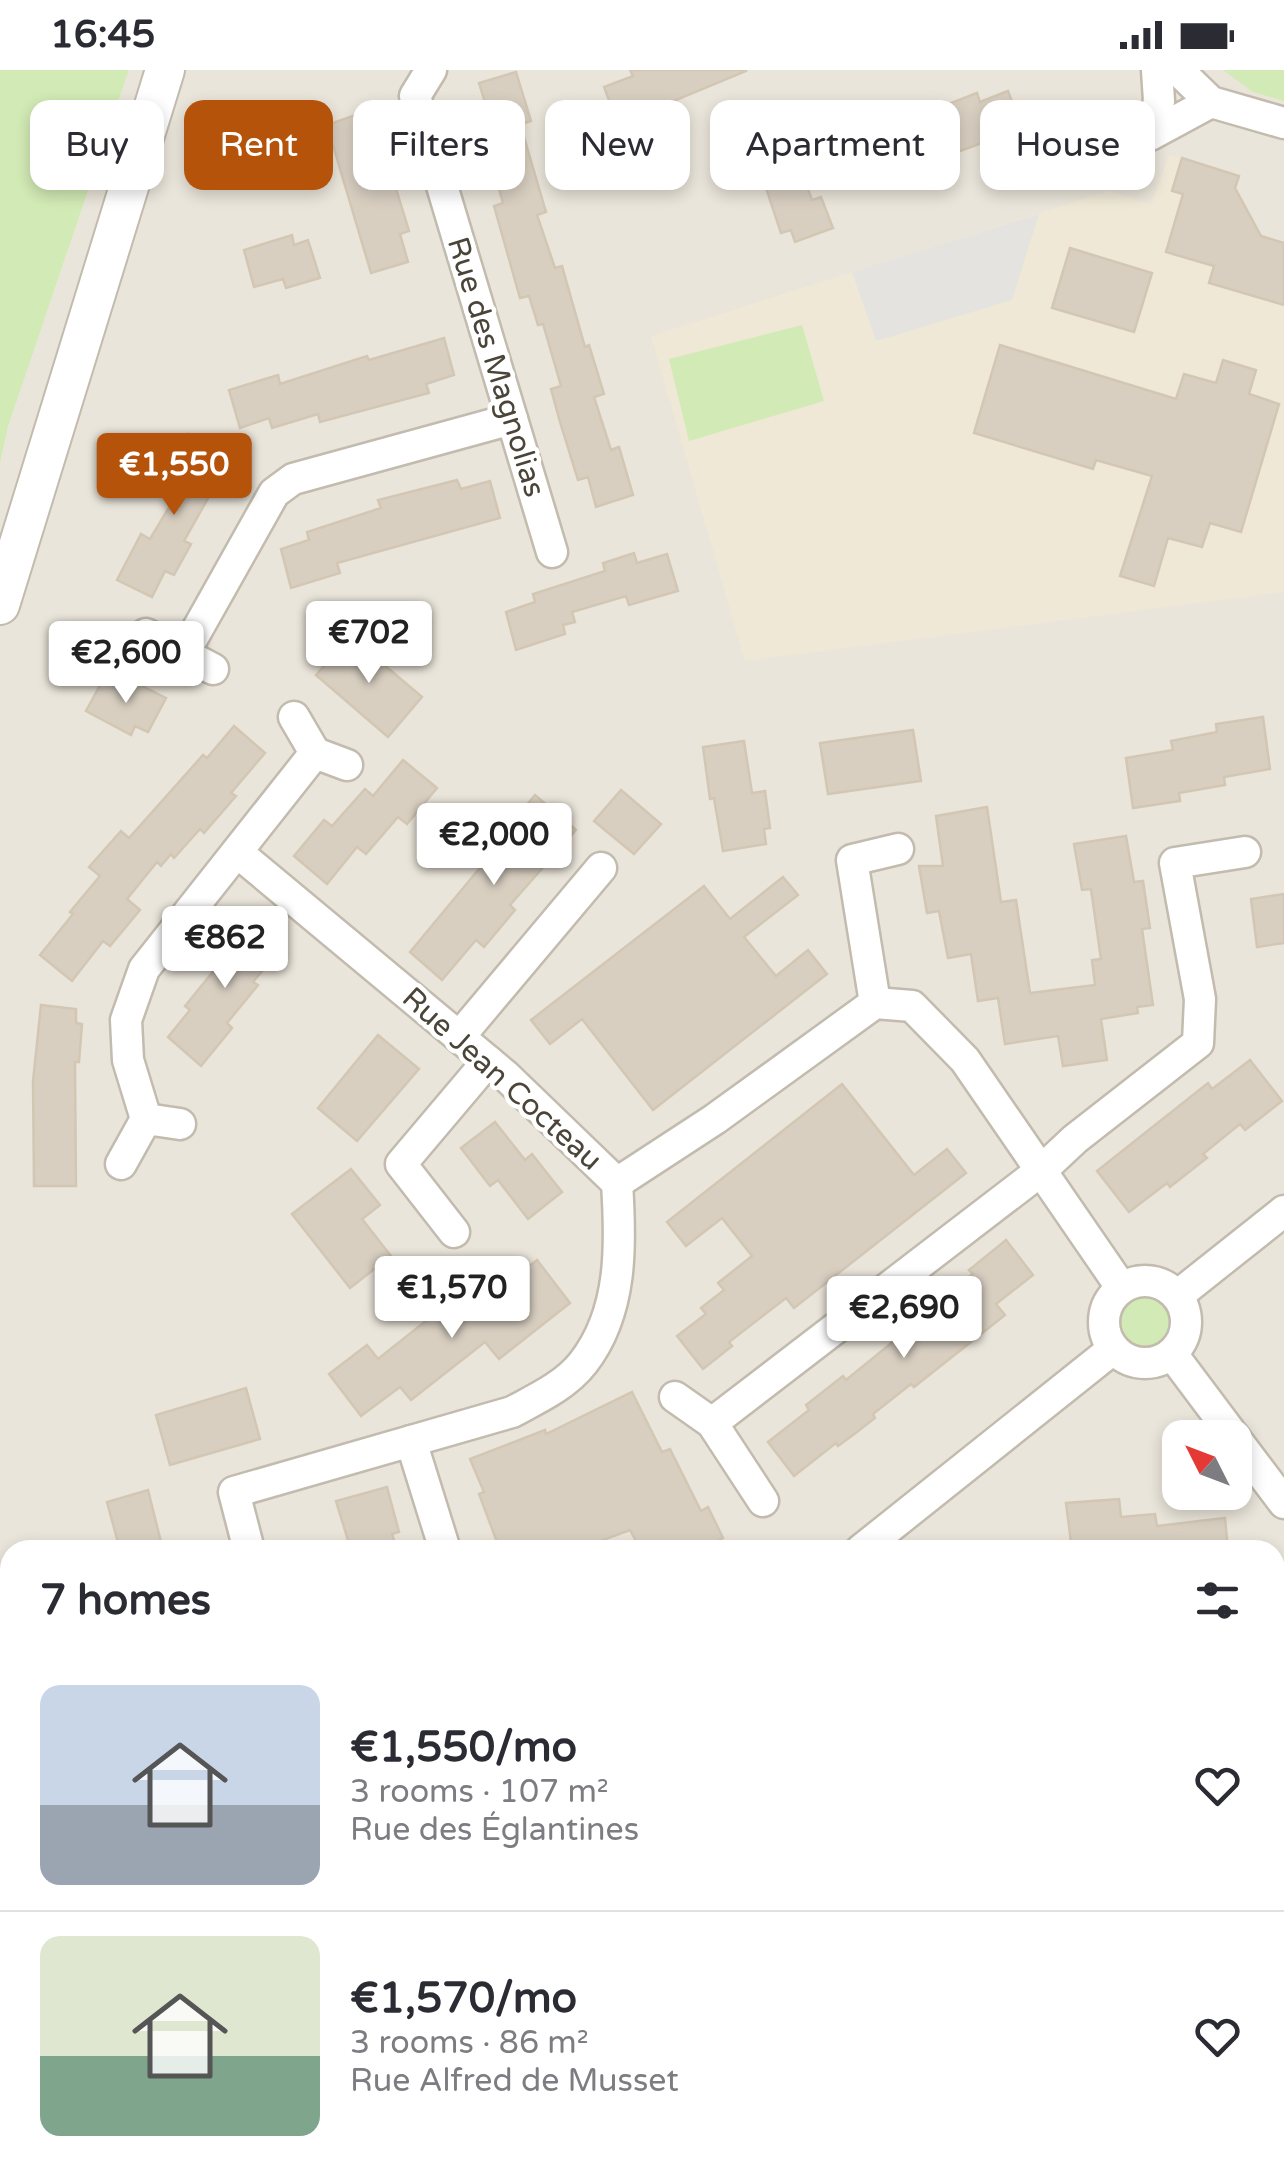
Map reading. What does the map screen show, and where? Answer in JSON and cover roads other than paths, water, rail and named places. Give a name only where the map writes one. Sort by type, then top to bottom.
[{"type":"street","points":[[0,605],[165,70]]},
{"type":"street","name":"Rue des Magnolias","points":[[431,70],[416,96],[552,552]]},
{"type":"street","points":[[1157,70],[1158,101],[1150,135],[1212,102]]},
{"type":"street","points":[[1178,70],[1212,102],[1284,123]]},
{"type":"street","points":[[183,654],[274,493],[293,479],[512,419]]},
{"type":"street","points":[[146,634],[213,669]]},
{"type":"street","points":[[294,716],[315,753],[347,765]]},
{"type":"street","points":[[122,1164],[146,1119],[128,1060],[126,1020],[144,969],[315,753]]},
{"type":"street","points":[[898,849],[852,860],[875,1003],[912,1006],[966,1060],[1121,1287]]},
{"type":"street","name":"Rue Jean Cocteau","points":[[237,852],[488,1061],[618,1183],[715,1119],[875,1003]]},
{"type":"street","points":[[712,1422],[1043,1169],[1075,1139],[1198,1043],[1200,999],[1175,863],[1245,852]]},
{"type":"street","points":[[459,1037],[601,868]]},
{"type":"street","points":[[454,1232],[400,1164],[488,1061]]},
{"type":"street","points":[[146,1119],[180,1124]]},
{"type":"street","points":[[246,1540],[234,1492],[512,1412],[551,1391],[582,1364],[608,1318],[621,1249],[618,1183]]},
{"type":"street","points":[[1177,1296],[1284,1211]]},
{"type":"street","points":[[1145,1280],[1168,1287],[1177,1296],[1184,1306],[1185,1332],[1172,1354],[1148,1363],[1135,1362],[1113,1349],[1103,1316],[1106,1305],[1121,1287],[1145,1280]]},
{"type":"street","points":[[874,1540],[1113,1349]]},
{"type":"street","points":[[1172,1354],[1222,1420]]},
{"type":"street","points":[[674,1398],[712,1422],[763,1501]]},
{"type":"street","points":[[411,1442],[442,1540]]},
{"type":"street","points":[[1252,1460],[1284,1502]]}]
